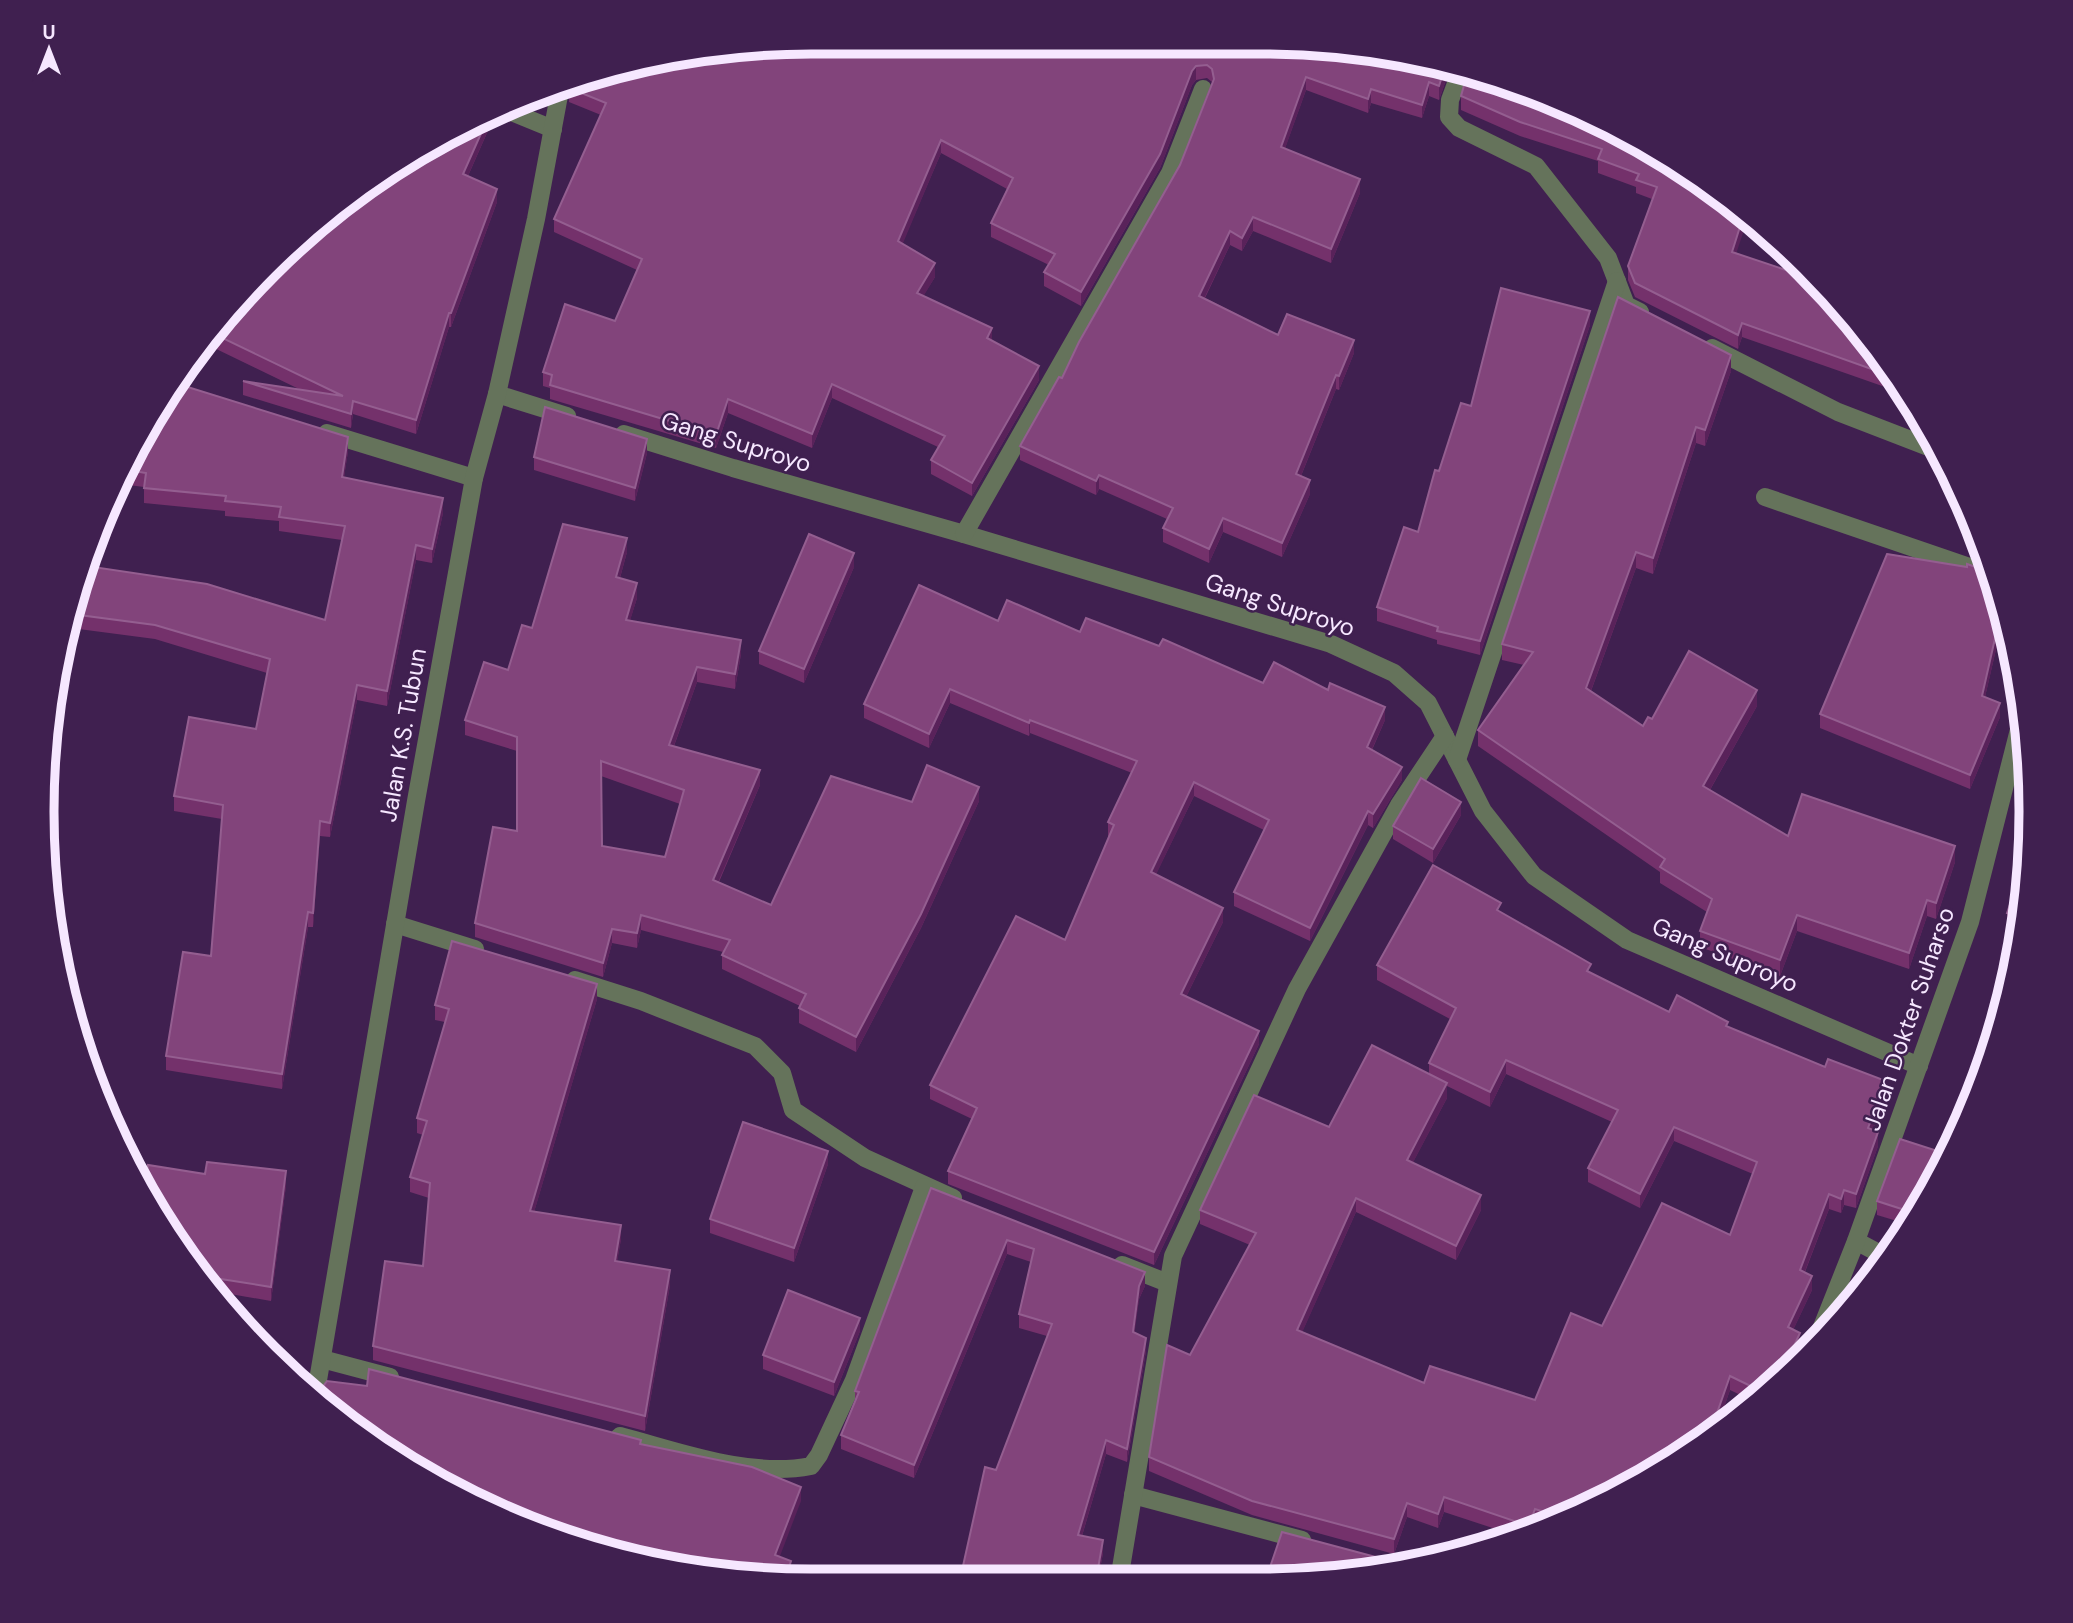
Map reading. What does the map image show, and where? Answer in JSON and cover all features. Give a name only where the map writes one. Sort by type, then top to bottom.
[{"type":"street","points":[[1457,80],[1450,100],[1449,117],[1459,128],[1536,166],[1608,258],[1626,305],[1651,318]]},
{"type":"street","points":[[964,534],[1170,173],[1203,89]]},
{"type":"street","name":"Jalan K.S. Tubun","points":[[317,1385],[474,478],[497,394],[536,219],[558,98]]},
{"type":"street","points":[[517,114],[552,129]]},
{"type":"street","points":[[1457,760],[1617,281]]},
{"type":"street","points":[[1700,343],[1838,412],[1924,445]]},
{"type":"street","name":"Gang Suproyo","points":[[497,394],[733,468],[1331,644],[1394,673],[1428,703],[1483,811],[1534,876],[1627,940],[1920,1066]]},
{"type":"street","points":[[309,428],[474,478]]},
{"type":"street","points":[[1765,497],[1980,570]]},
{"type":"street","points":[[1121,1569],[1173,1256],[1297,989],[1399,805],[1445,736]]},
{"type":"street","name":"Jalan Dokter Suharso","points":[[1826,1316],[1920,1066],[1970,922],[2015,744]]},
{"type":"street","points":[[395,924],[486,952]]},
{"type":"street","points":[[564,976],[641,1000],[755,1046],[782,1073],[793,1110],[865,1158],[923,1187],[975,1207]]},
{"type":"street","points":[[604,1432],[711,1460],[779,1471],[811,1466],[819,1455],[854,1380],[923,1187]]},
{"type":"street","points":[[1856,1241],[1877,1252]]},
{"type":"street","points":[[1104,1258],[1168,1283]]},
{"type":"street","points":[[322,1359],[403,1380]]},
{"type":"street","points":[[1133,1495],[1322,1546]]},
{"type":"building","points":[[812,54],[1262,54],[1360,61],[1442,77],[1439,86],[1429,82],[1422,105],[1371,89],[1368,99],[1306,77],[1281,147],[1360,179],[1331,249],[1253,217],[1242,238],[1230,231],[1199,296],[1278,335],[1287,314],[1354,340],[1339,376],[1336,375],[1296,474],[1310,480],[1282,543],[1223,518],[1209,549],[1163,528],[1173,508],[1099,475],[1096,481],[1020,446],[1059,377],[1062,378],[1079,342],[1180,165],[1214,79],[1212,69],[1207,65],[1196,66],[1192,71],[1160,154],[1081,292],[1044,272],[1055,254],[991,223],[1013,178],[941,140],[898,241],[935,263],[917,293],[992,328],[987,338],[1039,366],[972,483],[931,460],[945,436],[832,384],[812,434],[728,399],[716,435],[550,385],[552,375],[543,372],[565,304],[615,321],[642,259],[554,219],[606,103],[577,91],[664,69],[713,61]]},
{"type":"building","points":[[1465,82],[1505,94],[1596,132],[1682,182],[1740,226],[1732,252],[1792,272],[1831,312],[1876,371],[1742,323],[1738,335],[1635,283],[1628,266],[1657,187],[1636,180],[1639,174],[1598,159],[1602,149],[1520,122],[1461,96]]},
{"type":"building","points":[[483,129],[463,174],[497,189],[449,313],[416,420],[353,401],[351,414],[243,381],[343,396],[222,338],[276,276],[312,242],[391,182]]},
{"type":"building","points":[[1501,288],[1590,311],[1480,641],[1437,631],[1438,627],[1377,607],[1404,527],[1418,532],[1435,470],[1439,471],[1461,403],[1471,406]]},
{"type":"building","points":[[1618,297],[1731,355],[1705,430],[1696,427],[1653,558],[1636,552],[1586,688],[1643,726],[1648,717],[1652,719],[1689,651],[1757,690],[1703,786],[1788,836],[1802,794],[1955,846],[1936,903],[1927,900],[1909,953],[1797,915],[1780,960],[1700,931],[1712,899],[1660,867],[1665,859],[1478,730],[1533,652],[1502,644]]},
{"type":"building","points":[[185,386],[348,437],[342,477],[443,498],[432,549],[416,545],[387,691],[357,685],[330,823],[320,821],[313,913],[308,912],[282,1074],[166,1056],[183,952],[211,956],[223,805],[174,796],[189,717],[256,729],[270,659],[155,625],[80,615],[94,567],[207,584],[325,620],[345,526],[279,517],[281,507],[225,501],[226,496],[144,488],[146,473],[135,471]]},
{"type":"building","points":[[545,407],[647,439],[635,488],[534,457]]},
{"type":"building","points":[[563,524],[627,538],[616,577],[637,583],[626,620],[741,640],[735,674],[697,667],[669,745],[760,770],[713,880],[771,905],[831,776],[912,802],[927,765],[979,787],[921,914],[856,1037],[799,1008],[806,994],[722,955],[730,940],[641,915],[637,933],[612,929],[603,963],[475,923],[493,827],[517,831],[517,737],[465,720],[484,662],[508,670],[522,625],[532,628]],"holes":[[[601,761],[684,790],[665,857],[602,846]]]},
{"type":"building","points":[[809,534],[854,553],[804,669],[759,651]]},
{"type":"building","points":[[1887,554],[1967,567],[1967,564],[1979,568],[1997,632],[1982,696],[2000,703],[1970,775],[1820,714]]},
{"type":"building","points":[[919,585],[998,621],[1007,600],[1080,632],[1086,618],[1159,646],[1163,639],[1263,683],[1274,662],[1328,690],[1330,683],[1385,707],[1367,747],[1402,767],[1373,814],[1368,811],[1310,928],[1234,892],[1269,820],[1194,782],[1151,872],[1223,908],[1181,994],[1259,1031],[1154,1252],[948,1171],[977,1108],[930,1085],[1016,916],[1065,940],[1114,825],[1108,822],[1137,761],[1030,720],[1029,723],[950,689],[929,734],[864,704]]},
{"type":"building","points":[[1421,778],[1461,802],[1433,849],[1393,826]]},
{"type":"building","points":[[1433,865],[1501,903],[1497,910],[1591,964],[1587,971],[1669,1012],[1677,995],[1728,1022],[1726,1026],[1825,1067],[1828,1059],[1886,1081],[1868,1128],[1878,1132],[1856,1194],[1844,1190],[1841,1199],[1829,1194],[1800,1270],[1812,1276],[1788,1327],[1800,1333],[1791,1353],[1753,1387],[1730,1376],[1716,1417],[1682,1441],[1596,1491],[1547,1513],[1535,1509],[1532,1519],[1520,1523],[1444,1497],[1438,1514],[1407,1503],[1394,1539],[1252,1501],[1149,1457],[1167,1345],[1190,1355],[1256,1233],[1200,1210],[1254,1095],[1329,1127],[1372,1045],[1447,1083],[1407,1160],[1481,1195],[1456,1246],[1356,1198],[1297,1330],[1424,1383],[1430,1366],[1535,1400],[1571,1313],[1602,1326],[1662,1203],[1730,1235],[1757,1162],[1674,1127],[1640,1194],[1588,1168],[1618,1110],[1506,1060],[1490,1092],[1429,1063],[1456,1008],[1377,965]]},
{"type":"building","points":[[2014,894],[2011,914],[2007,913]]},
{"type":"building","points":[[452,941],[597,984],[530,1211],[621,1225],[615,1261],[670,1270],[645,1416],[373,1346],[385,1261],[423,1266],[430,1183],[410,1177],[427,1121],[417,1118],[449,1009],[435,1005]]},
{"type":"building","points":[[743,1122],[828,1151],[794,1248],[710,1219]]},
{"type":"building","points":[[1900,1139],[1938,1151],[1905,1210],[1877,1201]]},
{"type":"building","points":[[207,1162],[286,1171],[271,1287],[216,1278],[182,1232],[147,1173],[148,1165],[205,1174]]},
{"type":"building","points":[[931,1188],[1145,1272],[1139,1286],[1133,1332],[1146,1338],[1127,1449],[1106,1440],[1078,1535],[1103,1540],[1098,1569],[977,1569],[963,1566],[985,1467],[996,1470],[1052,1324],[1019,1314],[1034,1249],[1007,1240],[914,1465],[841,1435],[859,1392],[855,1391]]},
{"type":"building","points":[[788,1290],[860,1318],[834,1382],[763,1355]]},
{"type":"building","points":[[369,1369],[641,1440],[640,1444],[752,1467],[801,1487],[775,1555],[791,1561],[789,1568],[713,1562],[664,1554],[568,1529],[522,1511],[433,1467],[391,1441],[321,1388],[327,1381],[367,1386]]},
{"type":"building","points":[[1282,1532],[1381,1559],[1311,1567],[1270,1569]]}]
